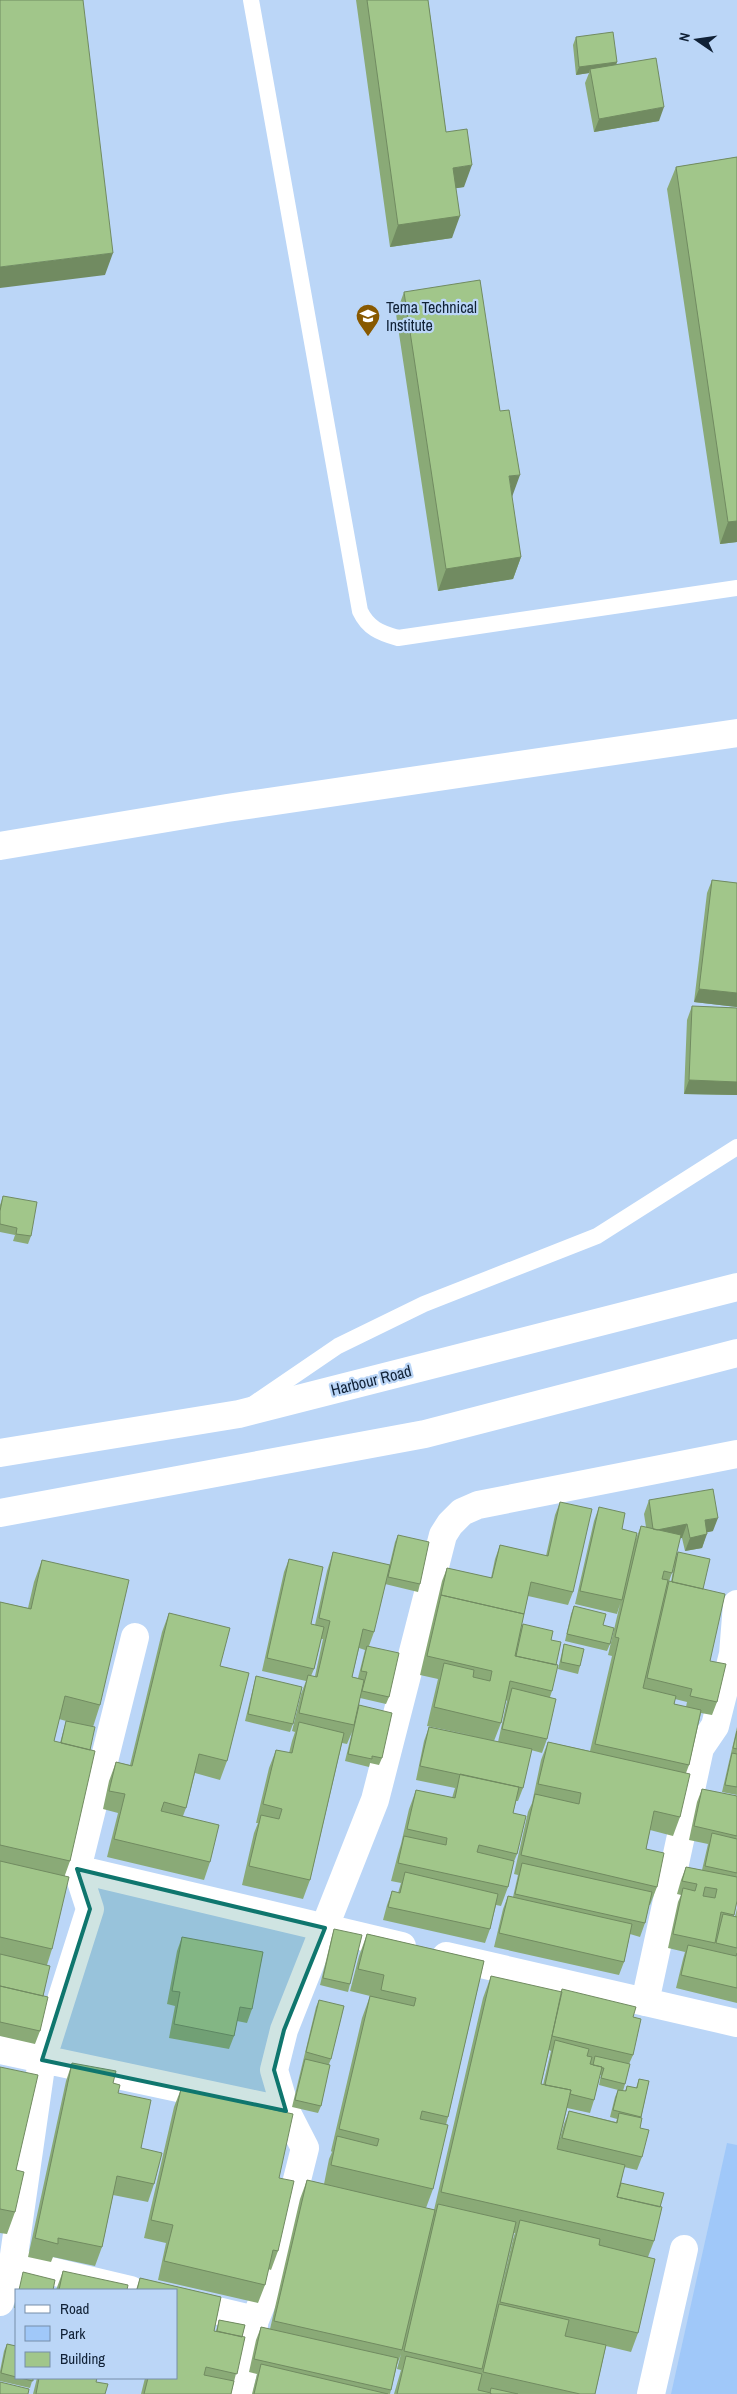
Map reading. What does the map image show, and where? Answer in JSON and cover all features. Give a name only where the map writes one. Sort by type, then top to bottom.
[{"type":"main road","points":[[0,846],[227,808],[737,733]]},
{"type":"main road","name":"Harbour Road","points":[[0,1453],[239,1414],[737,1287]]},
{"type":"main road","points":[[0,1514],[426,1434],[737,1353]]},
{"type":"main road","points":[[238,2394],[255,2320],[273,2275],[305,2148],[286,2110],[274,2070],[284,2030],[375,1800],[444,1535],[450,1524],[462,1512],[478,1505],[737,1454]]},
{"type":"main road","points":[[645,2002],[700,1748],[715,1726],[733,1654],[737,1604]]},
{"type":"main road","points":[[0,2302],[13,2262],[42,2060],[90,1909],[77,1869],[135,1637]]},
{"type":"main road","points":[[77,1869],[737,2023]]},
{"type":"main road","points":[[0,2050],[286,2110]]},
{"type":"main road","points":[[651,2394],[684,2248]]},
{"type":"main road","points":[[13,2262],[128,2289]]},
{"type":"main road","points":[[178,2301],[255,2320]]},
{"type":"lane","points":[[251,0],[360,610],[366,623],[384,634],[398,638],[737,588]]},
{"type":"lane","points":[[239,1414],[338,1346],[424,1304],[597,1236],[737,1147]]},
{"type":"highlighted area","points":[[77,1869],[325,1928],[284,2030],[274,2070],[286,2111],[42,2060],[90,1909]]},
{"type":"green space","points":[[727,2143],[737,2145],[737,2394],[671,2394]]},
{"type":"building","points":[[0,0],[83,0],[113,253],[0,267]]},
{"type":"building","points":[[367,0],[428,0],[446,132],[467,129],[472,165],[453,168],[460,216],[398,225]]},
{"type":"building","points":[[613,32],[617,62],[579,67],[576,37]]},
{"type":"building","points":[[656,58],[664,107],[599,119],[590,69]]},
{"type":"building","points":[[737,157],[737,521],[728,522],[676,167]]},
{"type":"building","points":[[480,280],[500,411],[509,410],[520,475],[509,476],[521,557],[446,569],[404,292]]},
{"type":"building","points":[[712,880],[737,883],[737,993],[699,989]]},
{"type":"building","points":[[692,1006],[737,1008],[737,1082],[689,1080]]},
{"type":"building","points":[[3,1196],[37,1202],[31,1236],[16,1234],[17,1228],[0,1224]]},
{"type":"building","points":[[713,1489],[718,1518],[705,1520],[707,1534],[690,1538],[687,1524],[657,1530],[653,1529],[649,1500]]},
{"type":"building","points":[[560,1502],[592,1509],[573,1592],[531,1582],[524,1614],[441,1595],[447,1568],[492,1578],[500,1545],[548,1556]]},
{"type":"building","points":[[599,1507],[625,1513],[622,1529],[637,1533],[622,1600],[580,1591]]},
{"type":"building","points":[[641,1526],[681,1535],[672,1573],[664,1571],[662,1579],[668,1580],[643,1688],[676,1696],[674,1704],[701,1710],[689,1765],[595,1744],[619,1638],[615,1637]]},
{"type":"building","points":[[398,1535],[429,1542],[420,1584],[388,1577]]},
{"type":"building","points":[[333,1552],[390,1565],[374,1632],[363,1629],[352,1677],[364,1680],[354,1725],[299,1713],[308,1675],[317,1677],[330,1621],[319,1618]]},
{"type":"building","points":[[678,1552],[710,1559],[703,1589],[672,1582]]},
{"type":"building","points":[[289,1559],[323,1567],[311,1624],[324,1627],[314,1669],[267,1658]]},
{"type":"building","points":[[42,1560],[129,1580],[100,1705],[65,1696],[54,1741],[95,1751],[70,1861],[0,1845],[0,1602],[31,1609]]},
{"type":"building","points":[[669,1581],[725,1594],[710,1661],[726,1664],[717,1702],[690,1696],[692,1689],[647,1678]]},
{"type":"building","points":[[441,1595],[524,1614],[515,1656],[558,1665],[552,1691],[510,1681],[501,1723],[434,1707],[444,1663],[474,1670],[473,1677],[490,1681],[492,1671],[427,1656]]},
{"type":"building","points":[[574,1606],[606,1614],[603,1625],[614,1628],[610,1644],[567,1634]]},
{"type":"building","points":[[169,1613],[230,1628],[220,1666],[249,1673],[227,1761],[199,1754],[186,1808],[164,1802],[161,1811],[219,1825],[210,1862],[114,1839],[125,1794],[109,1791],[116,1762],[132,1766]]},
{"type":"building","points":[[523,1624],[553,1631],[551,1640],[561,1642],[556,1665],[516,1656]]},
{"type":"building","points":[[564,1644],[584,1649],[580,1666],[561,1662]]},
{"type":"building","points":[[367,1646],[399,1653],[389,1697],[362,1691],[367,1672],[361,1671]]},
{"type":"building","points":[[256,1676],[302,1687],[293,1724],[248,1714]]},
{"type":"building","points":[[512,1688],[556,1699],[547,1739],[502,1729]]},
{"type":"building","points":[[359,1705],[392,1713],[382,1758],[372,1756],[372,1759],[348,1754]]},
{"type":"building","points":[[66,1721],[95,1727],[90,1750],[61,1743]]},
{"type":"building","points":[[299,1722],[344,1733],[310,1880],[249,1866],[261,1815],[279,1819],[282,1809],[263,1804],[276,1750],[292,1753]]},
{"type":"building","points":[[429,1727],[532,1749],[523,1788],[420,1766]]},
{"type":"building","points":[[737,1731],[737,1749],[733,1748]]},
{"type":"building","points":[[548,1742],[690,1774],[680,1817],[654,1811],[646,1849],[664,1853],[657,1887],[521,1855],[535,1794],[579,1804],[581,1793],[538,1784]]},
{"type":"building","points":[[732,1753],[737,1754],[737,1787],[725,1785]]},
{"type":"building","points":[[460,1774],[519,1787],[513,1813],[526,1816],[517,1854],[479,1845],[477,1852],[514,1861],[508,1887],[398,1863],[404,1836],[446,1845],[447,1838],[407,1829],[416,1790],[455,1798]]},
{"type":"building","points":[[702,1789],[737,1796],[737,1836],[694,1826]]},
{"type":"building","points":[[712,1833],[737,1839],[737,1873],[705,1866]]},
{"type":"building","points":[[0,1861],[69,1877],[52,1949],[0,1937]]},
{"type":"building","points":[[522,1863],[652,1892],[645,1923],[515,1894]]},
{"type":"building","points":[[686,1867],[737,1877],[737,1901],[734,1915],[721,1912],[715,1943],[673,1934],[683,1888],[695,1891],[697,1884],[682,1881]],"holes":[[[705,1887],[717,1889],[715,1898],[703,1896]]]},
{"type":"building","points":[[405,1872],[498,1894],[490,1929],[388,1907],[392,1891],[400,1893]]},
{"type":"building","points":[[508,1896],[632,1924],[624,1962],[499,1933]]},
{"type":"building","points":[[723,1914],[737,1917],[737,1948],[716,1943]]},
{"type":"building","points":[[334,1929],[362,1935],[350,1984],[323,1978]]},
{"type":"building","points":[[367,1934],[484,1961],[448,2117],[422,2111],[420,2119],[448,2125],[433,2189],[331,2165],[337,2136],[377,2146],[379,2139],[339,2129],[370,1996],[414,2006],[416,1998],[381,1990],[384,1975],[358,1969]]},
{"type":"building","points":[[182,1937],[263,1952],[252,2009],[240,2007],[234,2036],[174,2024],[180,1992],[172,1991]]},
{"type":"building","points":[[688,1945],[736,1956],[737,1953],[737,1988],[681,1975]]},
{"type":"building","points":[[0,1954],[50,1966],[43,1996],[0,1986]]},
{"type":"building","points":[[491,1976],[562,1992],[541,2084],[571,2090],[557,2149],[625,2165],[617,2197],[662,2207],[654,2241],[441,2192]]},
{"type":"building","points":[[0,1986],[48,1997],[40,2031],[0,2022]]},
{"type":"building","points":[[562,1989],[636,2007],[633,2017],[641,2019],[633,2055],[552,2036]]},
{"type":"building","points":[[319,2000],[344,2006],[331,2059],[306,2052]]},
{"type":"building","points":[[555,2040],[589,2049],[587,2056],[592,2057],[590,2064],[602,2067],[594,2100],[570,2094],[571,2090],[545,2085]]},
{"type":"building","points":[[595,2056],[630,2064],[625,2084],[601,2078],[604,2068],[593,2065]]},
{"type":"building","points":[[305,2059],[330,2065],[321,2106],[295,2100]]},
{"type":"building","points":[[72,2063],[116,2071],[113,2083],[120,2085],[118,2093],[151,2100],[141,2148],[162,2153],[154,2184],[117,2176],[102,2247],[58,2238],[58,2244],[35,2238]]},
{"type":"building","points":[[0,2067],[38,2075],[16,2170],[24,2172],[15,2212],[0,2209]]},
{"type":"building","points":[[639,2079],[649,2081],[641,2117],[613,2110],[618,2090],[626,2091],[627,2086],[637,2088]]},
{"type":"building","points":[[181,2089],[293,2114],[279,2178],[294,2181],[278,2251],[273,2250],[265,2285],[164,2261],[173,2225],[151,2220]]},
{"type":"building","points":[[569,2111],[617,2123],[619,2113],[642,2118],[640,2128],[649,2130],[642,2157],[562,2138]]},
{"type":"building","points":[[307,2180],[435,2210],[402,2350],[274,2321]]},
{"type":"building","points":[[621,2183],[664,2193],[660,2207],[617,2197]]},
{"type":"building","points":[[438,2204],[516,2222],[482,2369],[404,2351]]},
{"type":"building","points":[[520,2220],[600,2239],[599,2245],[655,2259],[638,2333],[500,2302]]},
{"type":"building","points":[[63,2271],[128,2285],[127,2289],[59,2289]]},
{"type":"building","points":[[23,2272],[55,2280],[53,2289],[19,2289]]},
{"type":"building","points":[[140,2278],[221,2297],[214,2331],[245,2337],[237,2374],[206,2367],[204,2375],[234,2381],[231,2394],[144,2394],[148,2379],[178,2379],[178,2289],[137,2289]]},
{"type":"building","points":[[499,2304],[569,2320],[565,2336],[606,2345],[595,2394],[580,2394],[483,2372]]},
{"type":"building","points":[[219,2320],[245,2325],[242,2337],[217,2331]]},
{"type":"building","points":[[261,2327],[398,2358],[391,2390],[254,2359]]},
{"type":"building","points":[[7,2344],[15,2346],[15,2377],[1,2373]]},
{"type":"building","points":[[406,2356],[482,2374],[478,2390],[491,2394],[397,2394]]},
{"type":"building","points":[[261,2364],[388,2394],[254,2394]]},
{"type":"building","points":[[39,2379],[97,2379],[96,2382],[108,2384],[105,2394],[36,2394]]},
{"type":"building","points":[[0,2382],[29,2389],[28,2394],[0,2394]]},
{"type":"building","points":[[491,2388],[518,2394],[491,2394]]},
{"type":"place","name":"Tema Technical Institute","points":[[368,337]]}]
